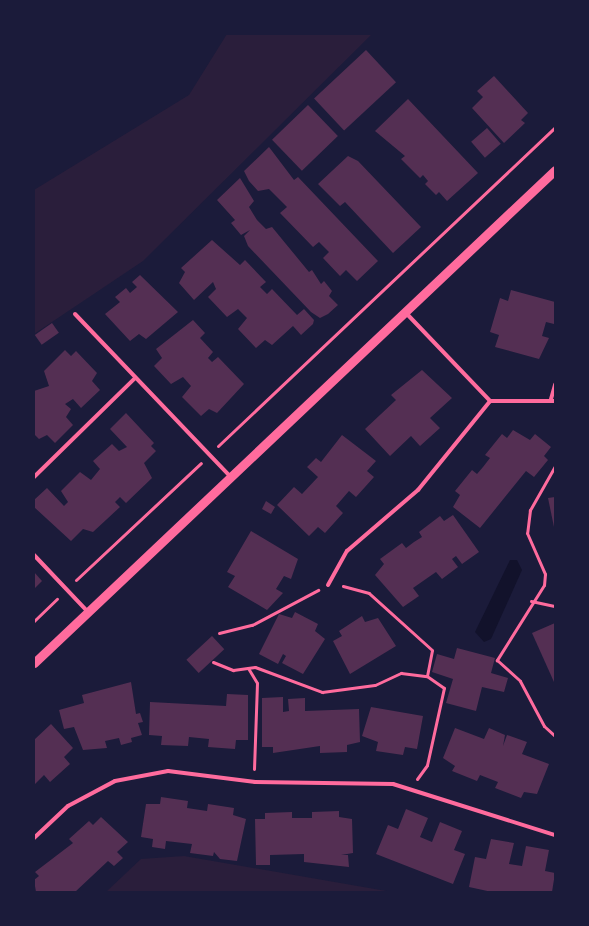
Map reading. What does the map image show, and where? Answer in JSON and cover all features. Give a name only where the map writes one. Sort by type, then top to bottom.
[{"type":"street","points":[[34,663],[555,170]]},
{"type":"lane","points":[[406,313],[490,400],[553,400],[555,385]]},
{"type":"lane","points":[[75,314],[208,456],[231,477]]},
{"type":"lane","points":[[34,477],[135,378]]},
{"type":"lane","points":[[328,585],[346,551],[418,490],[490,400]]},
{"type":"lane","points":[[34,556],[88,612]]},
{"type":"lane","points":[[34,838],[68,806],[135,774],[168,771],[254,782],[369,780],[406,787],[555,835]]},
{"type":"path","points":[[34,621],[555,127]]},
{"type":"path","points":[[555,466],[530,510],[529,545],[545,574],[544,585],[531,601],[497,660],[520,681],[544,726],[555,736]]},
{"type":"path","points":[[219,633],[252,625],[328,585],[356,587],[368,593],[417,636],[433,654],[427,676]]},
{"type":"path","points":[[531,601],[555,606]]},
{"type":"path","points":[[213,662],[233,670],[247,667],[322,692],[375,685],[401,673],[439,679],[444,688],[438,726],[426,765],[406,787]]},
{"type":"path","points":[[247,667],[257,683],[254,782]]},
{"type":"shaded area","points":[[227,34],[372,34],[143,261],[34,334],[34,190],[189,95]]},
{"type":"shaded area","points":[[510,560],[517,560],[522,570],[491,639],[484,642],[475,632]]},
{"type":"shaded area","points":[[184,856],[392,892],[106,892],[141,859]]},
{"type":"building","points":[[366,50],[396,82],[344,131],[314,98]]},
{"type":"building","points":[[494,76],[528,113],[521,120],[525,123],[504,143],[472,108],[483,97],[477,91]]},
{"type":"building","points":[[408,99],[478,173],[447,201],[439,192],[436,195],[425,184],[428,181],[423,175],[420,178],[401,159],[405,156],[375,131]]},
{"type":"building","points":[[308,105],[338,136],[302,171],[272,140]]},
{"type":"building","points":[[487,128],[501,144],[485,158],[471,142]]},
{"type":"building","points":[[269,147],[294,180],[298,177],[378,261],[357,281],[346,270],[340,276],[323,258],[329,252],[319,242],[313,247],[280,213],[287,207],[269,189],[258,191],[249,181],[244,171]]},
{"type":"building","points":[[348,156],[358,161],[421,227],[393,253],[345,202],[340,206],[318,184]]},
{"type":"building","points":[[240,178],[254,201],[249,207],[257,220],[266,229],[272,227],[309,272],[312,270],[321,284],[324,281],[332,291],[329,296],[338,305],[328,314],[320,318],[311,312],[248,246],[244,236],[250,230],[241,235],[231,223],[235,220],[217,200]]},
{"type":"building","points":[[212,240],[240,265],[245,260],[266,282],[260,287],[267,294],[272,289],[297,315],[304,309],[314,320],[313,324],[301,335],[293,326],[272,345],[265,340],[256,348],[238,329],[247,318],[238,309],[227,317],[208,297],[216,289],[213,282],[194,300],[179,283],[185,272],[181,268]]},
{"type":"building","points":[[140,275],[178,312],[146,339],[139,334],[130,341],[105,314],[120,302],[115,297],[126,288],[130,293],[137,287],[132,282]]},
{"type":"building","points":[[511,290],[555,302],[554,324],[546,322],[542,336],[549,338],[539,359],[495,347],[499,335],[490,332],[500,298],[508,301]]},
{"type":"building","points":[[193,320],[205,333],[200,338],[213,352],[208,358],[212,362],[218,357],[244,384],[217,413],[209,409],[201,416],[182,397],[191,386],[183,377],[171,384],[154,366],[162,358],[156,349]]},
{"type":"building","points":[[52,323],[59,333],[42,345],[35,335]]},
{"type":"building","points":[[65,350],[71,356],[76,351],[97,373],[92,381],[100,390],[81,408],[73,399],[65,404],[71,409],[66,417],[73,425],[55,443],[47,435],[39,439],[34,434],[34,391],[49,386],[44,371]]},
{"type":"building","points":[[422,370],[452,398],[430,418],[440,428],[420,446],[411,436],[390,456],[365,429],[396,400],[391,395]]},
{"type":"building","points":[[126,413],[154,443],[151,446],[156,451],[144,463],[152,478],[126,503],[120,497],[115,502],[120,507],[93,532],[83,529],[71,541],[34,507],[34,500],[47,488],[64,506],[68,502],[61,491],[80,472],[91,480],[100,469],[93,461],[112,444],[119,451],[127,447],[110,429]]},
{"type":"building","points":[[513,430],[530,440],[535,434],[551,447],[544,456],[548,460],[534,477],[526,471],[480,528],[453,507],[460,495],[455,491],[472,470],[477,474],[483,467],[490,458],[485,455],[502,434],[507,438]]},
{"type":"building","points":[[342,435],[376,461],[367,471],[374,477],[356,497],[349,491],[336,506],[343,513],[325,533],[318,527],[309,536],[277,505],[294,487],[302,494],[318,477],[307,467],[316,458],[321,462]]},
{"type":"building","points":[[555,497],[555,527],[554,527],[548,498]]},
{"type":"building","points":[[266,501],[275,507],[271,514],[262,509]]},
{"type":"building","points":[[453,515],[479,552],[462,564],[456,556],[452,559],[458,567],[442,579],[436,572],[413,588],[419,596],[403,607],[375,575],[384,564],[380,559],[402,543],[406,548],[422,537],[419,532],[440,516],[444,521]]},
{"type":"building","points":[[251,531],[298,559],[291,579],[284,576],[276,589],[283,593],[267,610],[228,587],[235,576],[227,572]]},
{"type":"building","points":[[34,572],[42,581],[34,589]]},
{"type":"building","points":[[295,612],[318,624],[315,631],[325,639],[303,674],[282,663],[286,656],[283,654],[278,664],[259,654],[279,614],[292,618]]},
{"type":"building","points":[[362,616],[365,622],[378,618],[396,646],[350,674],[333,641],[342,636],[339,631]]},
{"type":"building","points":[[555,623],[555,681],[554,682],[532,633]]},
{"type":"building","points":[[212,636],[224,649],[199,673],[186,660]]},
{"type":"building","points":[[457,648],[495,658],[491,673],[508,678],[504,692],[482,687],[476,711],[446,703],[453,679],[432,672],[437,654],[454,659]]},
{"type":"building","points":[[131,682],[136,714],[140,713],[143,722],[138,723],[142,735],[131,738],[132,742],[121,745],[119,738],[105,741],[107,748],[83,750],[74,727],[64,729],[59,710],[84,703],[82,695]]},
{"type":"building","points":[[227,694],[248,695],[248,740],[236,740],[235,749],[208,747],[209,739],[189,737],[188,746],[161,745],[162,736],[149,735],[150,702],[226,706]]},
{"type":"building","points":[[283,697],[283,712],[289,711],[288,699],[305,698],[305,711],[359,709],[360,742],[347,745],[347,752],[320,753],[320,746],[273,753],[273,747],[262,747],[262,698]]},
{"type":"building","points":[[371,707],[423,716],[417,749],[405,747],[403,755],[376,751],[378,742],[362,736]]},
{"type":"building","points":[[51,724],[73,748],[64,757],[70,764],[50,782],[44,775],[34,785],[34,740]]},
{"type":"building","points":[[455,728],[484,739],[489,728],[505,735],[503,746],[507,735],[527,742],[522,754],[549,764],[537,794],[524,792],[521,798],[495,788],[498,782],[480,775],[477,781],[452,771],[455,766],[443,758]]},
{"type":"building","points":[[161,797],[188,801],[187,808],[207,811],[208,804],[234,808],[233,815],[246,819],[237,861],[220,859],[214,852],[213,856],[190,853],[192,844],[166,841],[165,849],[152,847],[153,839],[141,837],[146,804],[160,804]]},
{"type":"building","points":[[406,809],[428,818],[420,837],[432,842],[440,822],[462,831],[454,850],[465,854],[453,884],[376,854],[388,825],[398,829]]},
{"type":"building","points":[[339,811],[339,817],[352,819],[353,853],[341,855],[348,855],[349,867],[304,862],[304,854],[270,855],[270,865],[256,865],[255,819],[265,819],[265,813],[292,812],[292,818],[312,818],[312,812]]},
{"type":"building","points":[[101,817],[128,842],[117,852],[123,858],[114,866],[108,861],[75,892],[36,892],[34,880],[39,876],[35,872],[73,843],[69,839],[89,821],[93,825]]},
{"type":"building","points":[[491,839],[514,843],[509,864],[522,866],[526,846],[549,850],[545,871],[555,873],[552,892],[492,892],[469,887],[475,857],[486,859]]}]
